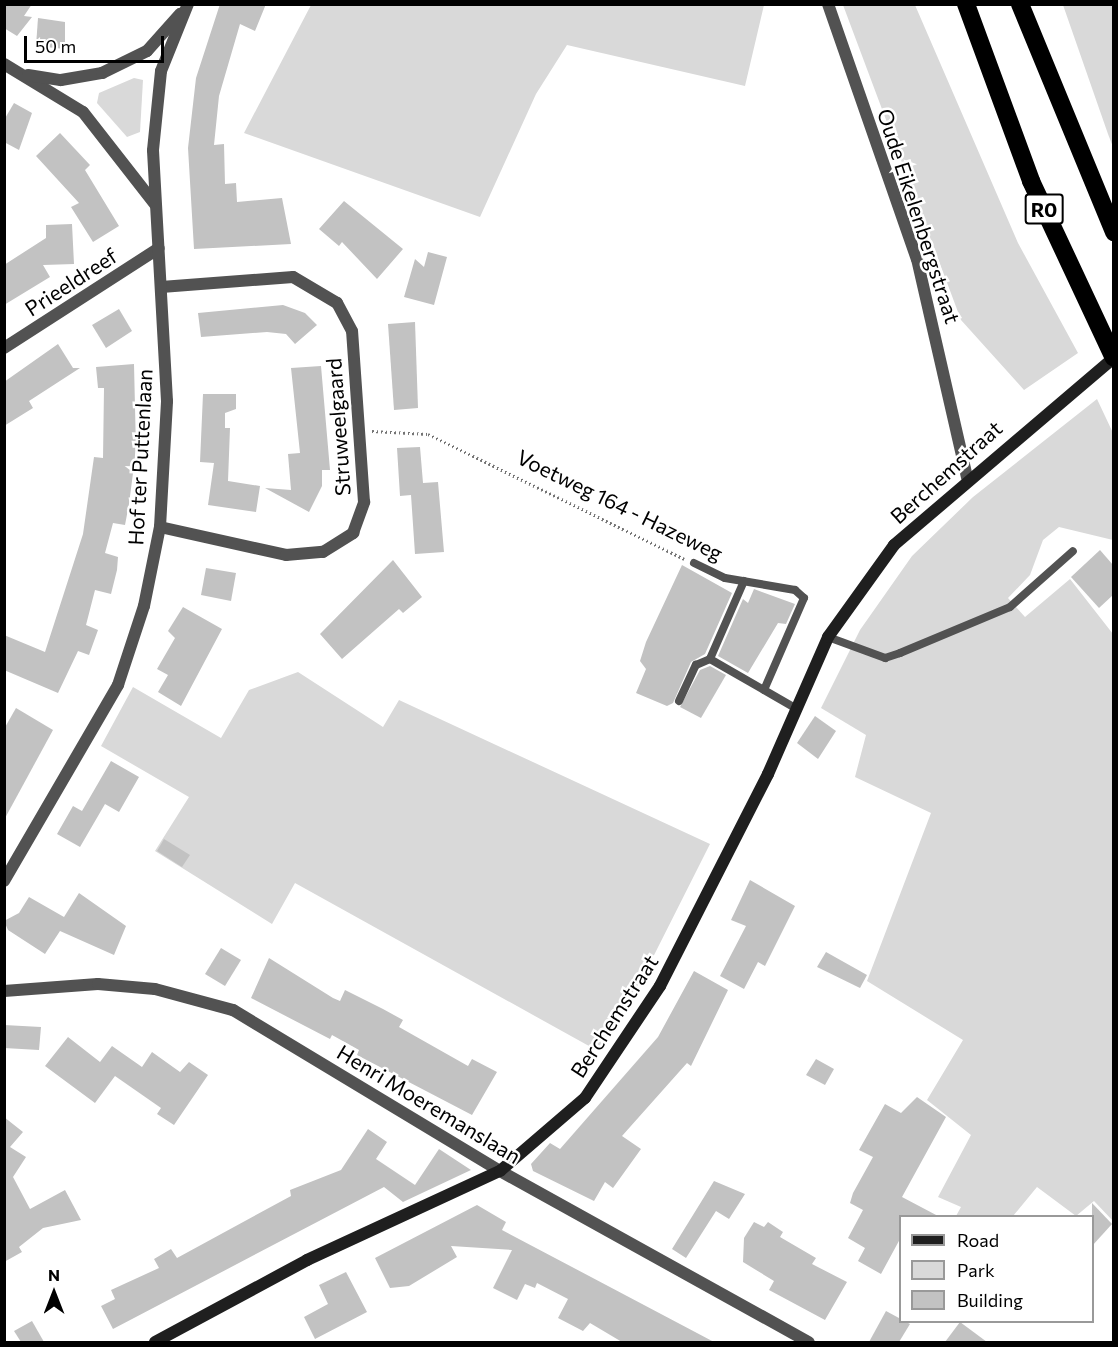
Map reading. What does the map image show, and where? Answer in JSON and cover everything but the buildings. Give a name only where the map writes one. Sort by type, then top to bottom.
[{"type":"highway","name":"R0","points":[[966,4],[1031,181],[1113,358]]},
{"type":"highway","name":"R0","points":[[1020,4],[1113,232]]},
{"type":"street","name":"Oude Eikelenbergstraat","points":[[828,4],[917,259],[967,477]]},
{"type":"street","points":[[24,75],[61,80],[102,73],[147,51],[187,6]]},
{"type":"street","name":"Hof ter Puttenlaan","points":[[4,881],[118,685],[144,606],[160,527],[166,401],[153,150],[161,72],[187,6]]},
{"type":"street","points":[[4,64],[83,112],[156,206]]},
{"type":"street","name":"Prieeldreef","points":[[4,348],[159,248]]},
{"type":"street","name":"Struweelgaard","points":[[160,527],[286,555],[323,552],[353,533],[364,502],[352,332],[337,303],[317,287],[293,277],[161,287]]},
{"type":"street","name":"Berchemstraat","points":[[155,1342],[307,1260],[500,1171],[585,1098],[624,1043],[660,986],[768,774],[794,707],[828,637],[894,545],[967,477],[1113,358]]},
{"type":"street","name":"Henri Moeremanslaan","points":[[4,992],[98,984],[155,988],[233,1010],[500,1171],[809,1342]]},
{"type":"lane","points":[[828,637],[885,658],[1010,607],[1073,551]]},
{"type":"lane","name":"Voetweg 164 - Hazeweg","points":[[694,563],[744,581],[782,586],[804,598],[764,690]]},
{"type":"lane","points":[[679,701],[696,665],[710,659],[744,581]]},
{"type":"lane","points":[[710,659],[794,707]]},
{"type":"path","name":"Voetweg 164 - Hazeweg","points":[[359,430],[428,434],[694,563]]},
{"type":"green space","points":[[311,5],[764,5],[745,86],[567,45],[536,94],[480,217],[244,133]]},
{"type":"green space","points":[[843,5],[915,5],[1018,243],[1078,353],[1024,390],[961,320]]},
{"type":"green space","points":[[1063,5],[1113,5],[1113,147],[1108,134]]},
{"type":"green space","points":[[134,78],[143,80],[140,132],[127,137],[97,103],[99,93]]},
{"type":"green space","points":[[1097,399],[1113,433],[1113,540],[1059,527],[1043,540],[1030,575],[1008,598],[1025,617],[1070,579],[1113,634],[1113,1221],[1094,1201],[1075,1215],[1037,1187],[1014,1215],[957,1215],[961,1207],[938,1197],[971,1135],[927,1100],[963,1040],[867,981],[931,813],[855,777],[866,735],[821,708],[860,630],[912,556],[973,497]]},
{"type":"green space","points":[[298,672],[383,727],[399,700],[710,844],[644,975],[598,1051],[295,883],[272,924],[155,851],[189,797],[101,746],[133,687],[221,738],[249,690]]}]
